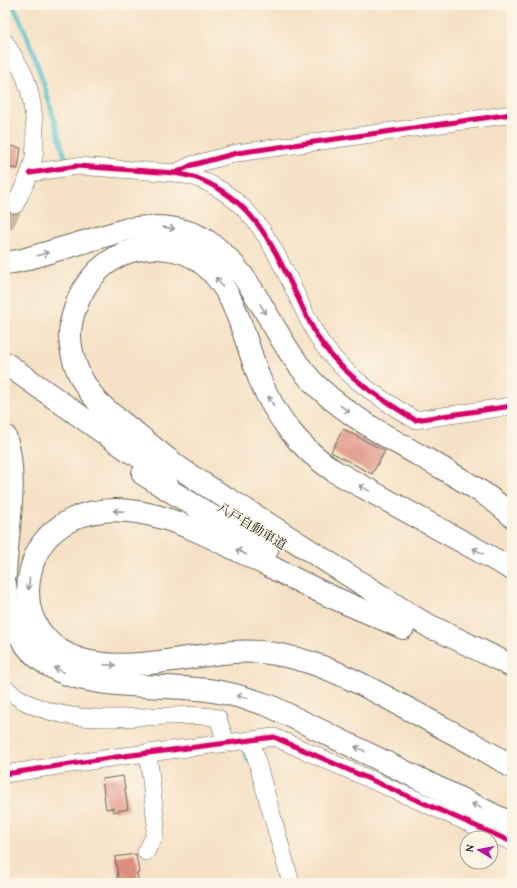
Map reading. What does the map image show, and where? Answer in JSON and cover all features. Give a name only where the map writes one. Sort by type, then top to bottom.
[{"type":"highway","points":[[5,263],[19,261],[128,229],[145,226],[178,229],[194,234],[207,241],[235,268],[251,289],[294,360],[318,387],[346,410],[381,433],[483,492],[512,516]]},
{"type":"highway","points":[[433,629],[177,466],[98,401],[86,386],[77,371],[72,353],[70,333],[72,318],[77,301],[85,286],[94,274],[118,256],[147,248],[162,248],[178,251],[192,256],[213,274],[230,298],[260,380],[270,401],[298,442],[316,459],[334,471],[512,569]]},
{"type":"highway","name":"八戸自動車道","points":[[5,363],[128,450],[274,540],[433,629],[512,666]]},
{"type":"highway","name":"八戸自動車道","points":[[5,379],[139,472],[251,541],[403,628],[512,680]]},
{"type":"highway","points":[[5,436],[9,452],[11,488],[5,574]]},
{"type":"highway","points":[[403,628],[314,588],[198,530],[173,521],[130,512],[96,512],[80,516],[66,522],[53,532],[44,542],[30,570],[28,584],[28,600],[32,615],[38,628],[47,639],[70,655],[101,664],[120,665],[246,651],[280,654],[298,658],[335,672],[493,754],[512,767]]},
{"type":"highway","points":[[5,584],[11,617],[17,631],[26,645],[36,657],[64,673],[99,683],[209,690],[249,699],[270,706],[512,824]]},
{"type":"street","points":[[5,42],[25,76],[33,111],[35,135],[34,157],[30,173],[15,205]]},
{"type":"street","points":[[175,173],[192,165],[237,154],[512,114]]},
{"type":"street","points":[[30,173],[77,166],[175,173],[198,178],[231,197],[246,210],[261,228],[275,250],[310,324],[323,345],[341,366],[371,393],[415,420],[512,406]]},
{"type":"street","points":[[5,688],[12,695],[36,708],[60,715],[112,718],[212,716],[218,718],[226,742]]},
{"type":"street","points":[[5,774],[274,736],[512,842]]},
{"type":"street","points":[[251,740],[291,883]]},
{"type":"street","points":[[146,852],[154,837],[156,824],[148,753]]},
{"type":"building","points":[[5,145],[21,148],[18,169],[5,167]]},
{"type":"building","points":[[343,429],[385,451],[372,474],[331,452]]},
{"type":"building","points":[[123,776],[128,809],[113,812],[113,808],[106,809],[102,779]]},
{"type":"building","points":[[136,854],[139,883],[119,883],[115,857]]},
{"type":"waterway","points":[[13,5],[37,63],[67,164]]},
{"type":"waterway","points":[[244,747],[248,760]]},
{"type":"tunnel","points":[[5,225],[15,205]]},
{"type":"cycle path","points":[[30,173],[77,166],[175,173],[192,165],[237,153],[512,114]]},
{"type":"cycle path","points":[[175,173],[196,178],[219,189],[235,200],[249,214],[271,245],[310,323],[323,345],[343,368],[377,396],[415,420],[512,406]]},
{"type":"cycle path","points":[[5,774],[116,757],[274,737],[512,842]]}]
